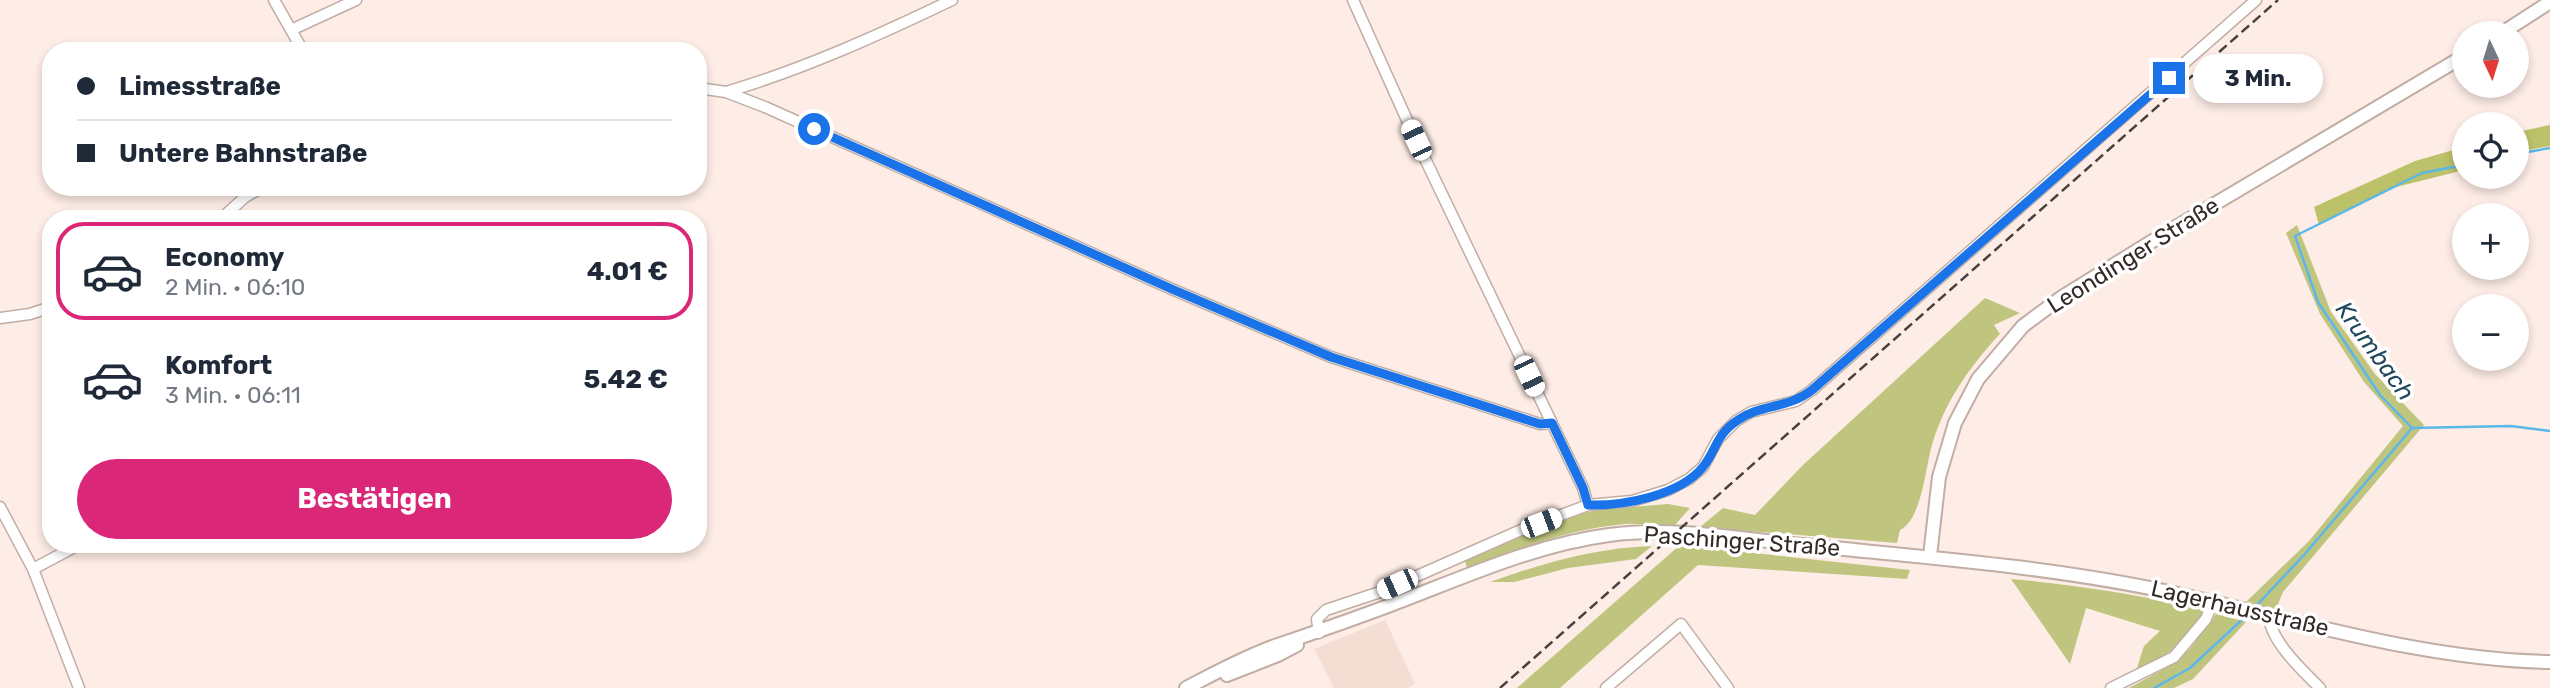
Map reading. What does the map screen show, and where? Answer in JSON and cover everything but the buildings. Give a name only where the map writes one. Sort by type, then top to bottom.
[{"type":"street","points":[[274,0],[298,42]]},
{"type":"street","points":[[291,30],[356,0]]},
{"type":"street","points":[[726,92],[787,71],[888,30],[952,0]]},
{"type":"street","points":[[1353,0],[1416,140],[1583,488],[1588,505]]},
{"type":"street","points":[[1319,633],[1317,619],[1326,610],[1383,591],[1521,530],[1588,505],[1612,505],[1645,499],[1679,485],[1703,467],[1718,439],[1736,421],[1751,412],[1796,401],[1812,390],[2256,0]]},
{"type":"street","points":[[2521,21],[2550,2]]},
{"type":"street","name":"Leondinger Straße","points":[[1930,556],[1940,477],[1955,423],[1978,379],[2023,326],[2062,297],[2138,250],[2452,63]]},
{"type":"street","points":[[707,89],[726,92],[765,107],[1174,290],[1331,357],[1540,424],[1552,423]]},
{"type":"street","points":[[231,210],[247,196]]},
{"type":"street","points":[[0,318],[42,310]]},
{"type":"street","points":[[0,507],[33,569],[79,688]]},
{"type":"street","name":"Paschinger Straße","points":[[1187,688],[1278,655],[1319,633],[1542,550],[1612,534],[1691,534],[1930,556]]},
{"type":"street","points":[[33,569],[63,553]]},
{"type":"street","name":"Lagerhausstraße","points":[[1930,556],[2087,577],[2213,601],[2443,652],[2550,662]]},
{"type":"street","points":[[2111,688],[2174,657],[2206,620],[2213,601]]},
{"type":"street","points":[[2262,613],[2297,665],[2320,688]]},
{"type":"street","points":[[1606,688],[1681,624],[1728,688]]},
{"type":"shaded area","points":[[1385,620],[1415,684],[1408,688],[1334,688],[1314,649]]},
{"type":"green space","points":[[2550,125],[2550,146],[2529,150],[2529,129]]},
{"type":"green space","points":[[2452,150],[2452,173],[2396,187],[2319,225],[2314,207],[2415,161]]},
{"type":"green space","points":[[2297,225],[2331,312],[2375,374],[2424,425],[2283,592],[2276,609],[2246,602],[2309,541],[2403,426],[2364,382],[2320,314],[2286,233]]},
{"type":"green space","points":[[1985,298],[2020,313],[1994,325],[2000,334],[1968,372],[1943,414],[1932,445],[1918,505],[1907,524],[1900,530],[1897,543],[1700,527],[1723,508],[1755,515],[1803,465]]},
{"type":"green space","points":[[1668,504],[1690,508],[1674,526],[1625,524],[1584,530],[1525,547],[1467,569],[1465,560],[1563,519],[1596,510]]},
{"type":"green space","points":[[1680,545],[1910,570],[1907,579],[1698,565],[1560,688],[1517,688]]},
{"type":"green space","points":[[1652,546],[1636,559],[1568,568],[1514,582],[1490,582],[1570,558],[1610,550]]},
{"type":"green space","points":[[2011,579],[2107,591],[2203,609],[2201,619],[2187,638],[2136,671],[2144,646],[2160,631],[2086,608],[2070,664]]},
{"type":"green space","points":[[2216,614],[2246,622],[2193,679],[2174,688],[2129,688],[2169,666],[2189,650]]},
{"type":"waterway","name":"Krumbach","points":[[2529,152],[2550,148]]},
{"type":"waterway","name":"Krumbach","points":[[2254,608],[2304,555],[2412,428],[2380,395],[2318,302],[2295,236],[2422,173],[2452,167]]},
{"type":"waterway","points":[[2412,428],[2511,426],[2550,431]]},
{"type":"waterway","name":"Krumbach","points":[[2154,688],[2190,668],[2247,615]]},
{"type":"railway","points":[[1500,688],[2278,0]]},
{"type":"route","points":[[814,129],[1331,357],[1540,424],[1552,423],[1583,488],[1588,505],[1601,506],[1645,499],[1679,485],[1703,467],[1718,439],[1736,421],[1751,412],[1779,407],[1804,397],[2169,78]]}]
